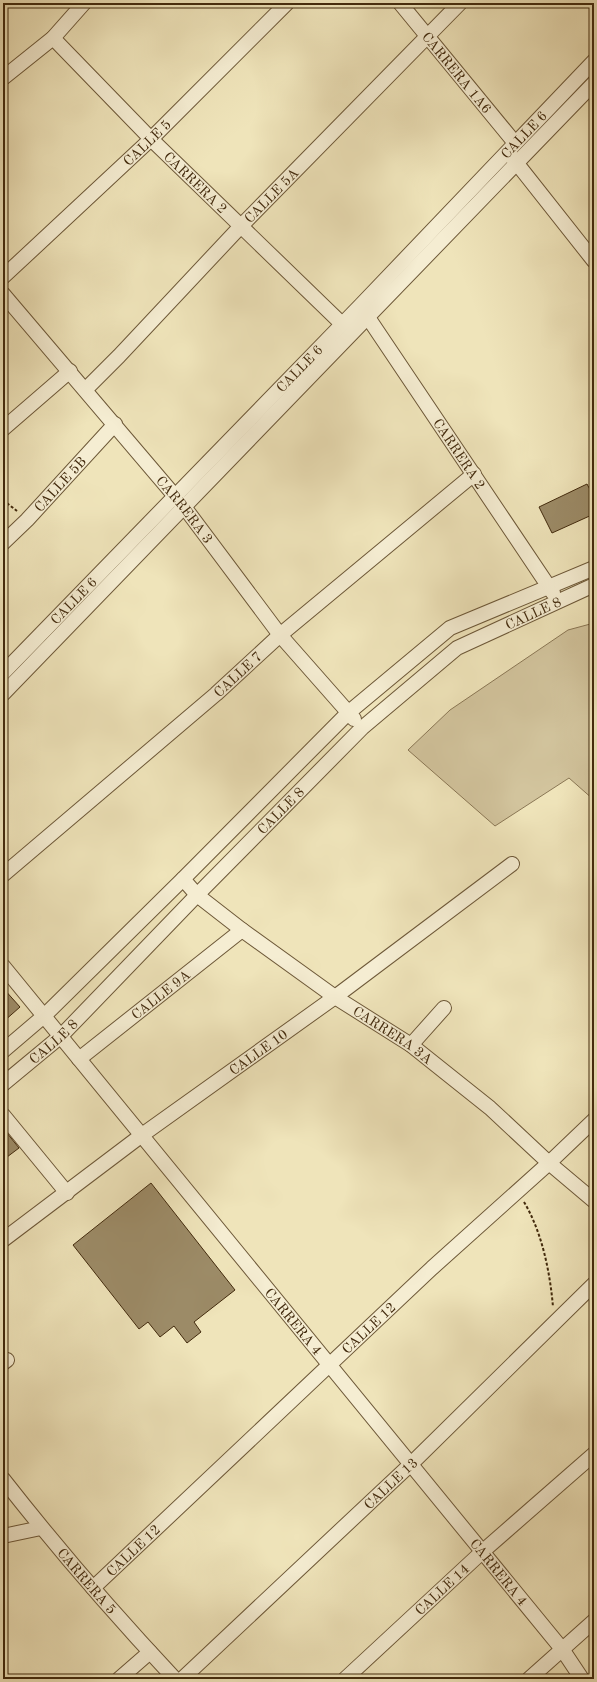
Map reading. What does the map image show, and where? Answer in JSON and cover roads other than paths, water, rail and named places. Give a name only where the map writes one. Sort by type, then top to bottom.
[{"type":"street","points":[[3,78],[53,38],[84,3]]},
{"type":"street","name":"CALLE 5","points":[[3,277],[151,139],[287,3]]},
{"type":"street","name":"CARRERA 1A6","points":[[400,3],[428,36],[511,147],[517,162]]},
{"type":"street","name":"CALLE 5A","points":[[86,390],[241,226],[460,3]]},
{"type":"street","name":"CARRERA 2","points":[[53,38],[151,139],[342,324]]},
{"type":"street","name":"CALLE 6","points":[[3,694],[185,508],[511,147],[594,62]]},
{"type":"street","name":"CALLE 6","points":[[3,674],[342,324],[364,311],[517,162],[594,83]]},
{"type":"street","points":[[517,162],[594,261]]},
{"type":"street","name":"CARRERA 3","points":[[3,294],[185,508],[280,635],[362,728]]},
{"type":"street","name":"CARRERA 2","points":[[364,311],[549,586],[558,602]]},
{"type":"street","points":[[3,429],[70,371]]},
{"type":"street","name":"CALLE 5B","points":[[3,543],[27,520],[115,424]]},
{"type":"street","name":"CALLE 7","points":[[3,876],[216,694],[280,635],[474,474]]},
{"type":"street","name":"CALLE 8","points":[[3,1051],[44,1016],[348,713],[450,628],[594,568]]},
{"type":"street","name":"CALLE 8","points":[[3,1084],[61,1036],[197,895],[362,728],[457,648],[594,585]]},
{"type":"street","points":[[20,657],[30,667]]},
{"type":"street","name":"CALLE 10","points":[[3,1240],[142,1136],[335,997],[512,864]]},
{"type":"street","name":"CARRERA 3A","points":[[183,879],[197,895],[242,930],[335,997],[411,1045],[490,1108],[549,1163],[594,1201]]},
{"type":"street","name":"CALLE 9A","points":[[79,1059],[242,930]]},
{"type":"street","name":"CARRERA 4","points":[[3,966],[562,1649],[582,1679]]},
{"type":"street","points":[[411,1045],[444,1008]]},
{"type":"street","points":[[3,1115],[67,1193]]},
{"type":"street","name":"CALLE 12","points":[[93,1588],[432,1268],[549,1163],[594,1120]]},
{"type":"street","name":"CALLE 13","points":[[182,1679],[411,1464],[594,1284]]},
{"type":"street","name":"CALLE 14","points":[[346,1679],[482,1552],[594,1454]]},
{"type":"street","name":"CARRERA 5","points":[[3,1479],[41,1528],[175,1679]]},
{"type":"street","points":[[3,1536],[41,1528]]},
{"type":"street","points":[[529,1679],[594,1621]]},
{"type":"street","points":[[119,1679],[150,1652]]}]
